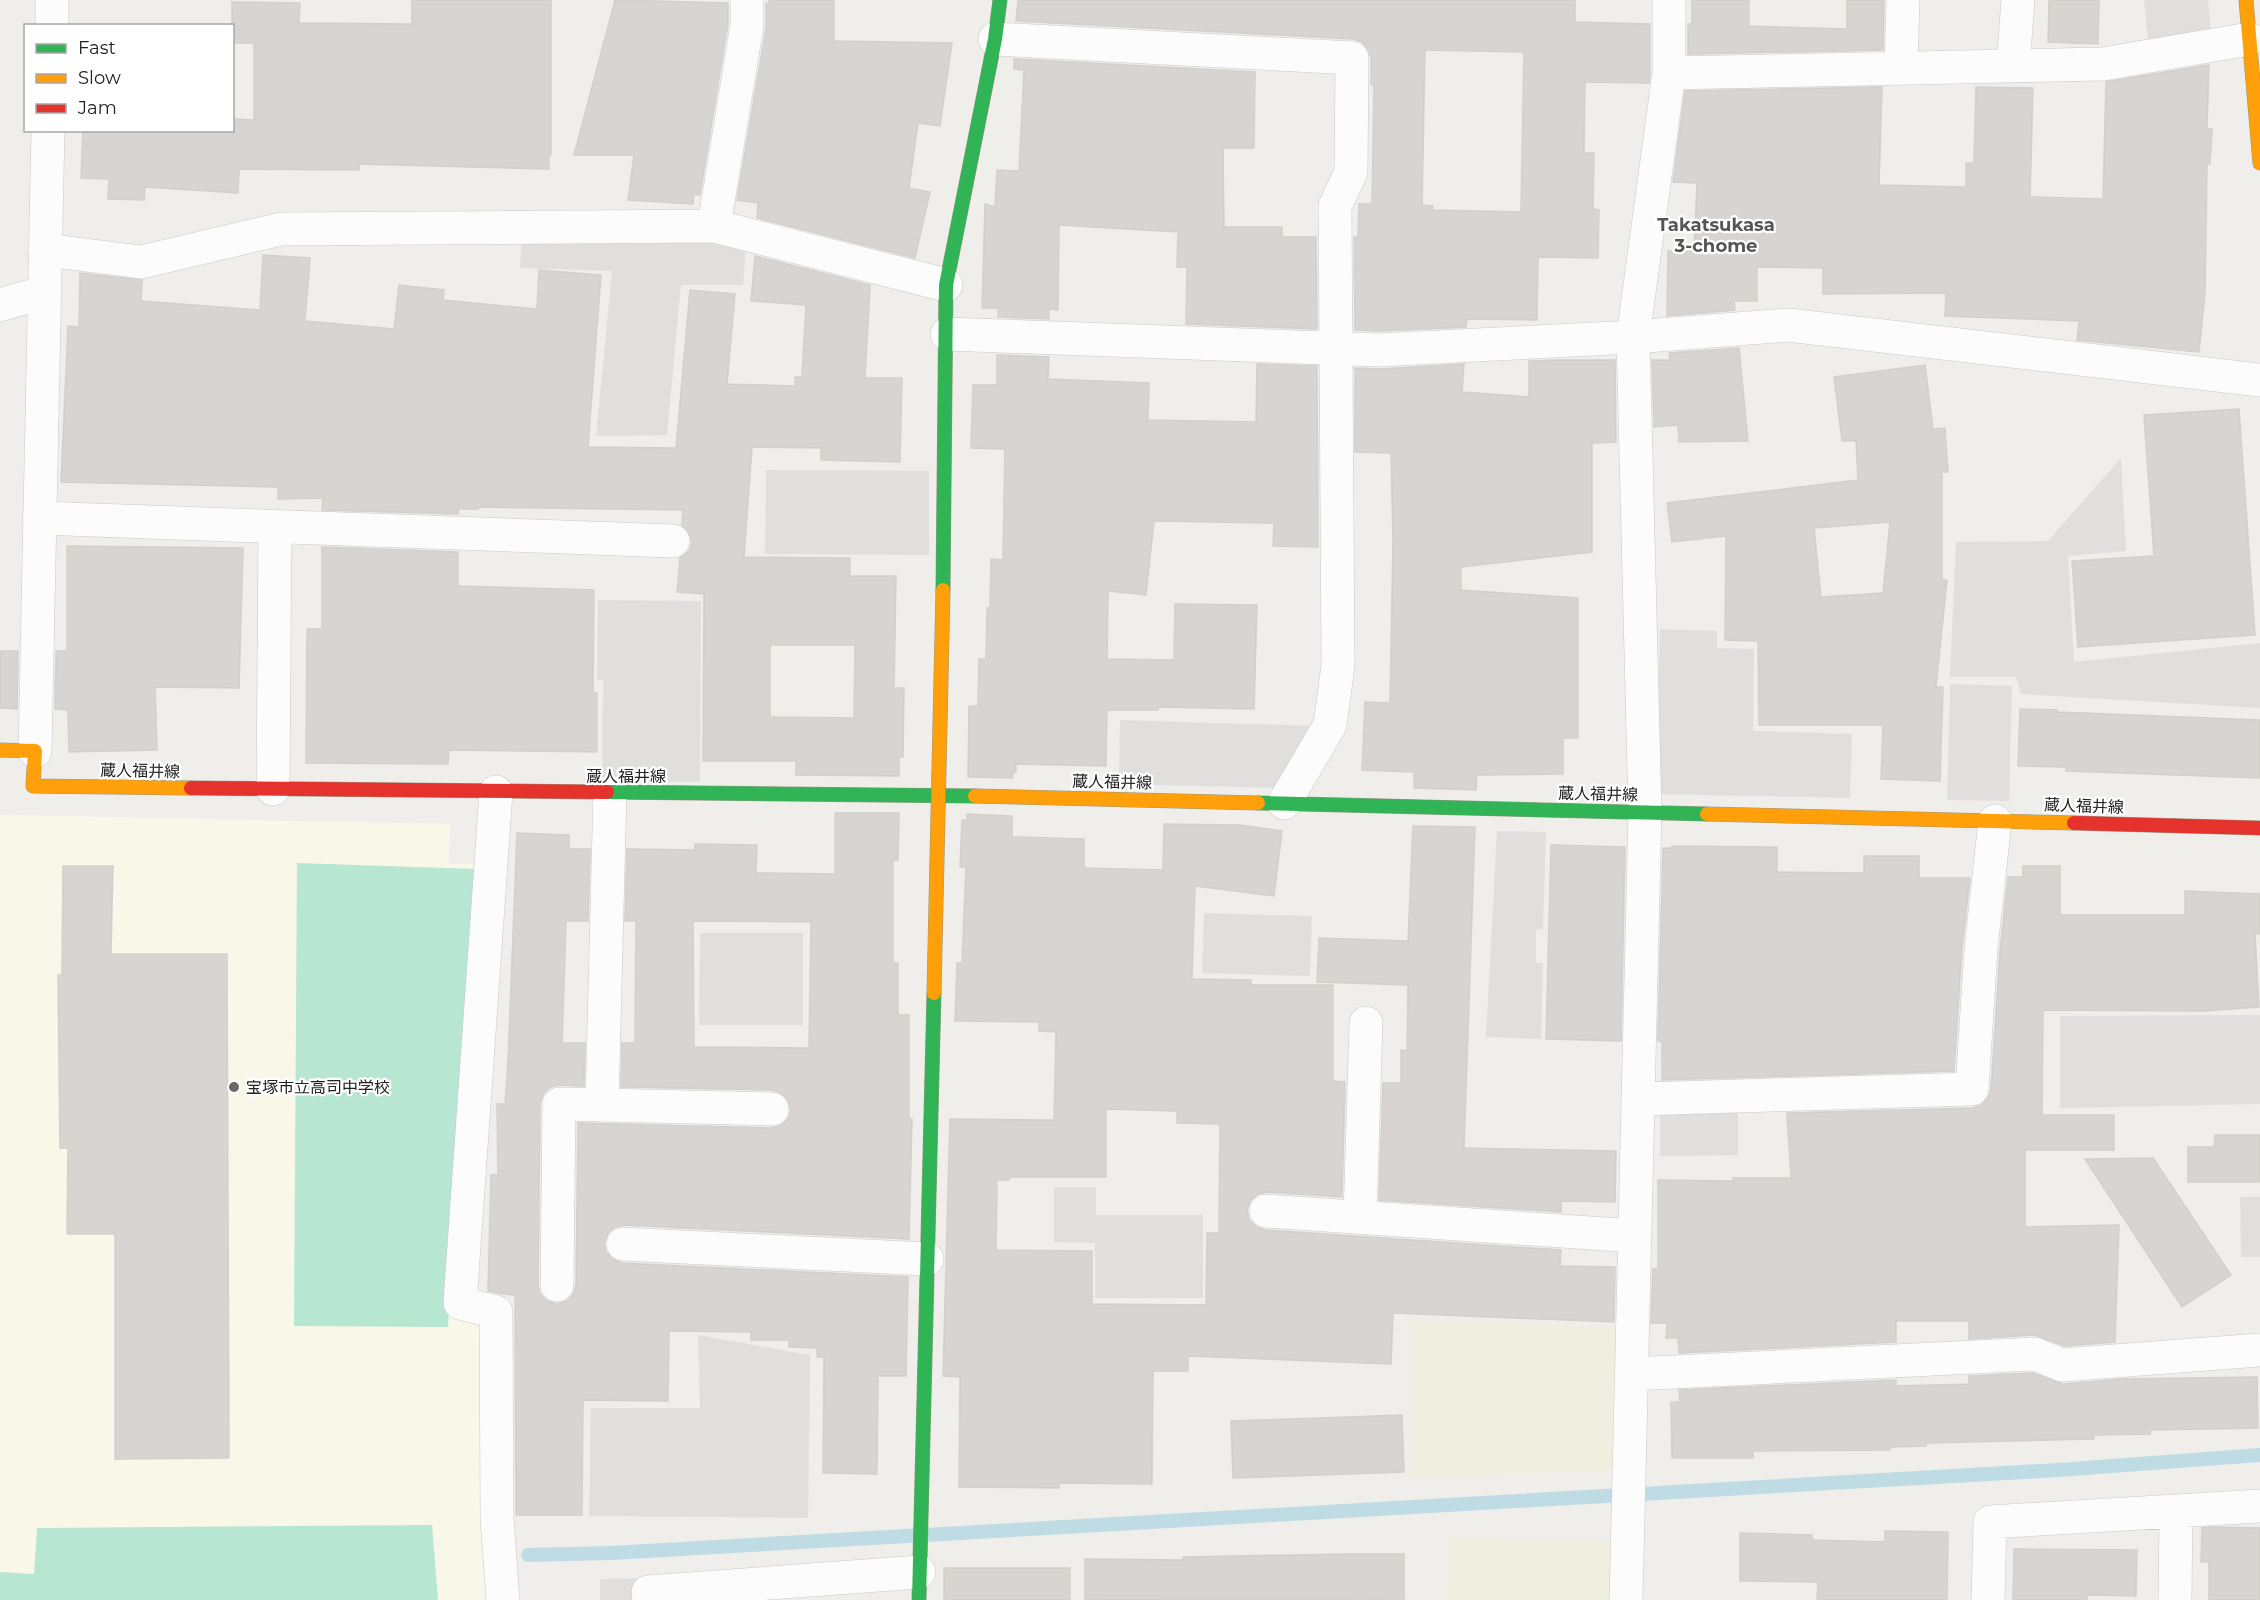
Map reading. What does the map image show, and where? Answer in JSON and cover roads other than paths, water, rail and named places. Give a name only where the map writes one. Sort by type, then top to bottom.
[{"type":"street","points":[[52,0],[52,24]]},
{"type":"street","points":[[714,226],[747,25],[747,0]]},
{"type":"street","points":[[649,1600],[648,1592],[919,1574],[939,795],[946,285],[995,39],[1000,0]]},
{"type":"street","points":[[1626,1600],[1645,812],[1633,337],[1669,72],[1669,0]]},
{"type":"street","points":[[1901,68],[1903,0]]},
{"type":"street","points":[[2013,66],[2018,0]]},
{"type":"street","points":[[2246,0],[2260,163]]},
{"type":"street","points":[[995,39],[1352,58],[1352,172],[1335,206],[1338,666],[1330,725],[1284,803]]},
{"type":"street","points":[[1669,72],[2103,64],[2249,39]]},
{"type":"street","points":[[0,750],[35,751],[48,132]]},
{"type":"street","points":[[45,250],[141,262],[281,229],[714,226],[946,285]]},
{"type":"street","points":[[0,305],[45,292]]},
{"type":"street","points":[[947,334],[1379,350],[1633,337],[1788,325],[2260,380]]},
{"type":"street","points":[[39,518],[672,541]]},
{"type":"street","points":[[273,789],[275,526]]},
{"type":"street","name":"蔵人福井線","points":[[35,751],[33,786],[939,795],[2260,828]]},
{"type":"street","points":[[496,792],[460,1303],[496,1312],[497,1519],[503,1600]]},
{"type":"street","points":[[602,1104],[610,792]]},
{"type":"street","points":[[1639,1098],[1972,1089],[1981,949],[1995,821]]},
{"type":"street","points":[[1360,1217],[1366,1023]]},
{"type":"street","points":[[556,1285],[559,1104],[772,1109]]},
{"type":"street","points":[[1266,1211],[1635,1236]]},
{"type":"street","points":[[623,1244],[927,1259]]},
{"type":"street","points":[[1632,1374],[2035,1354],[2062,1365],[2260,1350]]},
{"type":"street","points":[[1988,1600],[1990,1522],[2260,1506]]},
{"type":"street","points":[[2175,1600],[2176,1511]]},
{"type":"waterway","points":[[528,1555],[611,1553],[2058,1470],[2260,1455]]},
{"type":"place","name":"宝塚市立高司中学校","points":[[234,1087]]},
{"type":"district","name":"Takatsukasa 3-chome","points":[[1716,235]]}]
